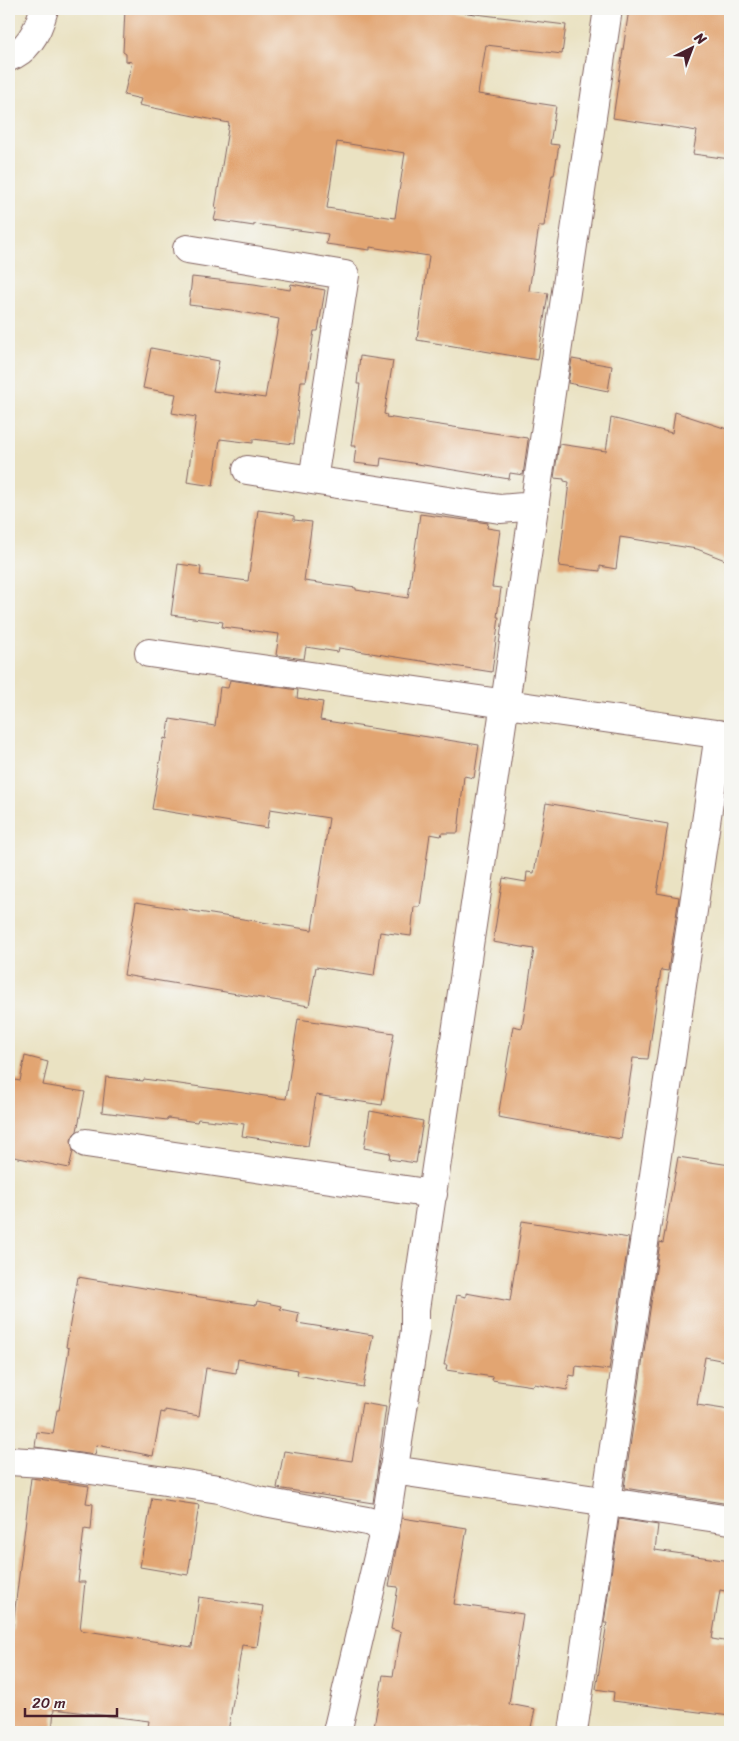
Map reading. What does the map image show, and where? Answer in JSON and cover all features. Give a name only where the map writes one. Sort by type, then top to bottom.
[{"type":"street","points":[[9,57],[30,41],[41,20],[44,9]]},
{"type":"street","points":[[338,1732],[385,1526],[415,1330],[415,1309],[608,9]]},
{"type":"street","points":[[186,249],[346,275],[313,480]]},
{"type":"street","points":[[247,470],[500,509],[535,506]]},
{"type":"street","points":[[149,653],[725,735],[606,1501],[573,1732]]},
{"type":"street","points":[[86,1143],[433,1194]]},
{"type":"street","points":[[9,1461],[44,1463],[219,1490],[258,1501],[385,1526]]},
{"type":"street","points":[[393,1470],[730,1520]]},
{"type":"building","points":[[125,9],[451,9],[451,11],[566,25],[562,54],[486,45],[478,94],[556,106],[550,144],[559,145],[544,226],[539,226],[529,291],[548,293],[538,360],[417,340],[429,256],[370,247],[370,250],[326,244],[328,234],[214,220],[229,123],[139,105],[141,99],[124,95],[132,62],[126,61],[126,54],[123,52]],"holes":[[[337,142],[405,153],[395,218],[327,208]]]},
{"type":"building","points":[[629,9],[730,9],[730,159],[693,154],[697,131],[613,118]]},
{"type":"building","points":[[192,277],[290,290],[291,284],[325,290],[318,331],[314,331],[306,381],[301,381],[294,444],[253,439],[253,443],[220,439],[213,486],[187,482],[196,417],[172,413],[176,394],[143,388],[151,348],[219,361],[213,391],[265,398],[279,319],[231,310],[189,305]]},
{"type":"building","points":[[360,356],[393,361],[384,414],[387,415],[386,417],[527,438],[523,475],[510,473],[509,479],[381,458],[380,466],[354,463],[356,446],[351,446],[360,384],[357,384]]},
{"type":"building","points":[[572,359],[612,366],[608,391],[568,383]]},
{"type":"building","points":[[675,412],[730,430],[730,562],[697,549],[620,537],[616,569],[600,566],[600,571],[559,566],[569,482],[564,481],[564,479],[554,478],[559,444],[606,451],[611,418],[672,433]]},
{"type":"building","points":[[258,510],[281,513],[294,516],[294,520],[312,522],[304,581],[408,598],[420,514],[488,523],[487,528],[500,530],[492,587],[501,588],[492,672],[339,648],[338,652],[306,647],[304,659],[276,655],[279,634],[222,627],[223,622],[171,615],[178,564],[201,567],[200,575],[248,581]]},
{"type":"building","points":[[230,680],[298,690],[297,698],[323,702],[320,720],[479,745],[474,778],[464,776],[458,833],[442,833],[441,836],[430,834],[420,907],[414,907],[411,936],[380,932],[374,976],[316,967],[309,1006],[124,975],[136,902],[312,930],[329,818],[270,809],[267,828],[152,809],[164,738],[167,739],[170,719],[215,726],[220,687],[228,688]]},
{"type":"building","points":[[546,803],[668,824],[657,893],[679,897],[668,971],[661,970],[648,1059],[633,1058],[621,1139],[498,1117],[513,1026],[522,1028],[534,949],[493,942],[503,878],[526,882],[527,872],[534,873]]},
{"type":"building","points":[[298,1019],[394,1033],[382,1105],[316,1095],[308,1146],[242,1136],[244,1124],[198,1119],[197,1122],[168,1118],[167,1120],[102,1112],[106,1077],[143,1081],[144,1079],[286,1099]]},
{"type":"building","points":[[25,1056],[48,1062],[43,1085],[85,1092],[77,1131],[71,1140],[73,1151],[69,1168],[9,1156],[9,1079],[20,1081]]},
{"type":"building","points":[[370,1111],[423,1121],[416,1163],[389,1159],[390,1153],[364,1148]]},
{"type":"building","points":[[678,1157],[730,1165],[730,1362],[705,1357],[697,1405],[730,1410],[730,1504],[624,1488],[660,1242],[663,1243]]},
{"type":"building","points":[[522,1221],[629,1238],[609,1370],[576,1366],[575,1376],[569,1375],[567,1390],[534,1384],[533,1386],[492,1380],[493,1377],[446,1370],[447,1365],[444,1365],[457,1295],[466,1297],[466,1293],[510,1301]]},
{"type":"building","points":[[78,1277],[256,1305],[257,1301],[281,1306],[280,1309],[299,1313],[297,1323],[373,1335],[363,1387],[297,1375],[298,1370],[238,1359],[236,1373],[206,1368],[199,1416],[165,1410],[165,1413],[161,1412],[153,1456],[97,1445],[95,1455],[35,1447],[37,1432],[53,1434],[57,1410],[59,1410],[69,1348],[66,1347]]},
{"type":"building","points":[[362,1403],[386,1407],[373,1503],[277,1488],[284,1451],[352,1461]]},
{"type":"building","points":[[31,1478],[89,1486],[86,1503],[93,1504],[91,1530],[84,1529],[78,1582],[85,1582],[80,1630],[192,1647],[199,1597],[263,1606],[257,1647],[242,1645],[228,1732],[147,1732],[149,1721],[54,1709],[52,1732],[9,1732],[9,1632],[12,1633]]},
{"type":"building","points":[[152,1498],[199,1505],[188,1575],[140,1567]]},
{"type":"building","points":[[402,1518],[467,1528],[454,1604],[523,1614],[509,1704],[535,1709],[530,1732],[373,1732],[383,1675],[393,1676],[401,1632],[391,1629],[398,1587],[389,1586]]},
{"type":"building","points":[[619,1519],[658,1525],[655,1550],[730,1561],[730,1592],[720,1590],[712,1639],[730,1642],[730,1716],[613,1701],[614,1692],[596,1689],[607,1623],[604,1623]]}]
